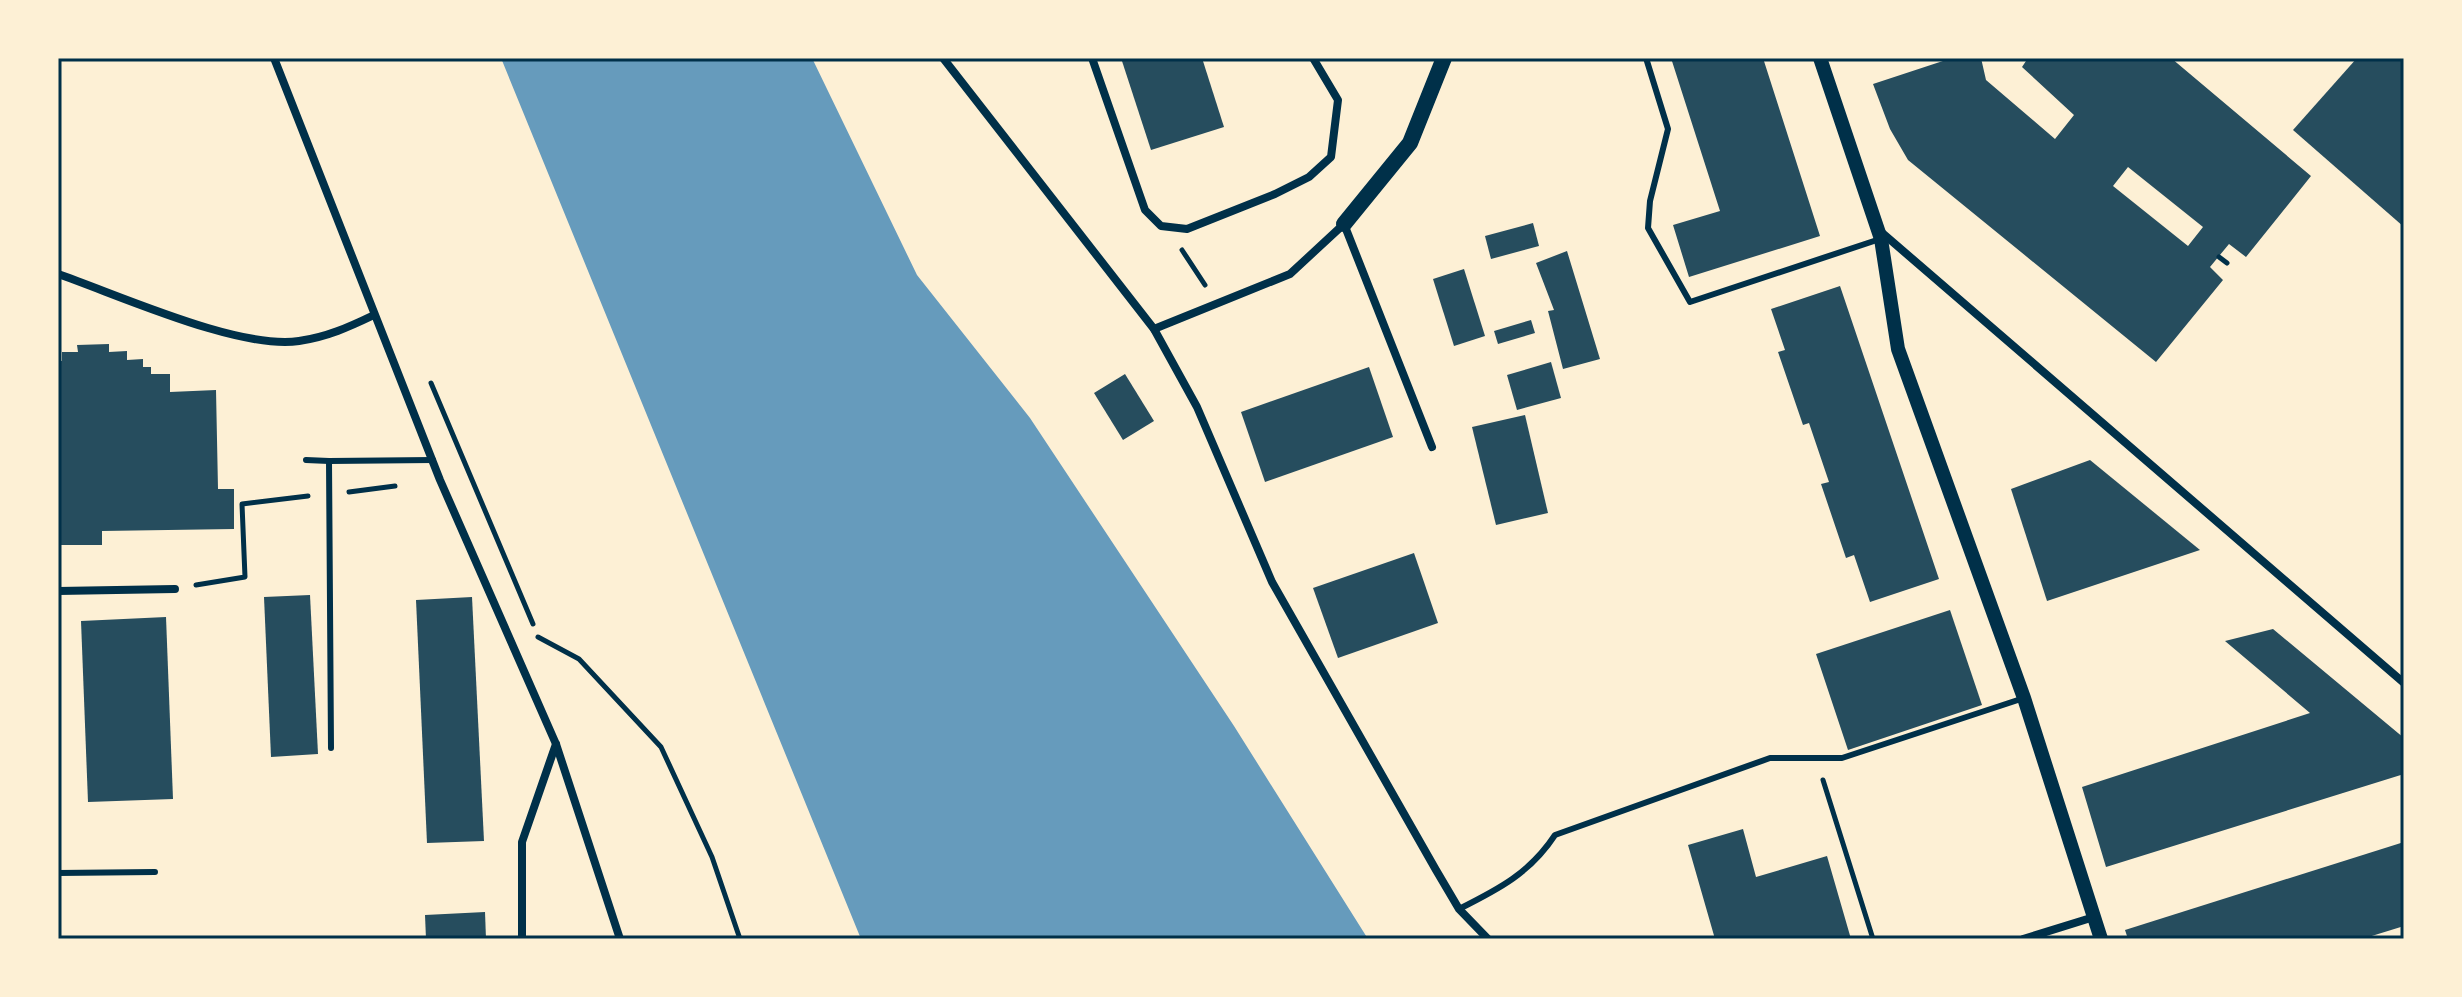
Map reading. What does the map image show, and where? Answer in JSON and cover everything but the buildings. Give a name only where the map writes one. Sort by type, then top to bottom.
[{"type":"main road","points":[[1344,224],[1410,143],[1444,58]]},
{"type":"street","points":[[274,58],[433,460],[556,744],[620,939]]},
{"type":"street","points":[[943,58],[1154,329],[1197,407],[1272,582],[1459,909],[1488,939]]},
{"type":"street","points":[[1092,58],[1145,210],[1161,226],[1187,229],[1231,213],[1309,177],[1331,157],[1338,100],[1313,58]]},
{"type":"street","points":[[1820,58],[1879,233],[1898,349],[2024,698],[2101,939]]},
{"type":"street","points":[[1154,329],[1290,274],[1344,224],[1432,447]]},
{"type":"street","points":[[1879,233],[2404,683]]},
{"type":"street","points":[[58,274],[249,341],[296,342],[334,334],[374,315]]},
{"type":"street","points":[[58,591],[175,589]]},
{"type":"street","points":[[522,939],[522,842],[556,744]]},
{"type":"street","points":[[2023,939],[2094,917]]},
{"type":"lane","points":[[1646,58],[1668,129],[1650,201],[1648,228],[1690,302],[1879,233]]},
{"type":"lane","points":[[306,460],[433,460]]},
{"type":"lane","points":[[329,461],[331,748]]},
{"type":"lane","points":[[1459,909],[1515,880],[1541,856],[1555,835],[1770,758],[1842,758],[2024,698]]},
{"type":"lane","points":[[58,873],[155,872]]},
{"type":"path","points":[[1161,226],[1179,244],[1186,261],[1221,304]]},
{"type":"path","points":[[2219,257],[2227,263]]},
{"type":"path","points":[[428,377],[539,640],[579,659],[661,747],[712,857],[740,939]]},
{"type":"path","points":[[175,589],[245,577],[242,504]]},
{"type":"path","points":[[1816,759],[1873,939]]},
{"type":"water","points":[[501,58],[812,58],[917,275],[1030,418],[1234,726],[1368,939],[861,939]]}]
